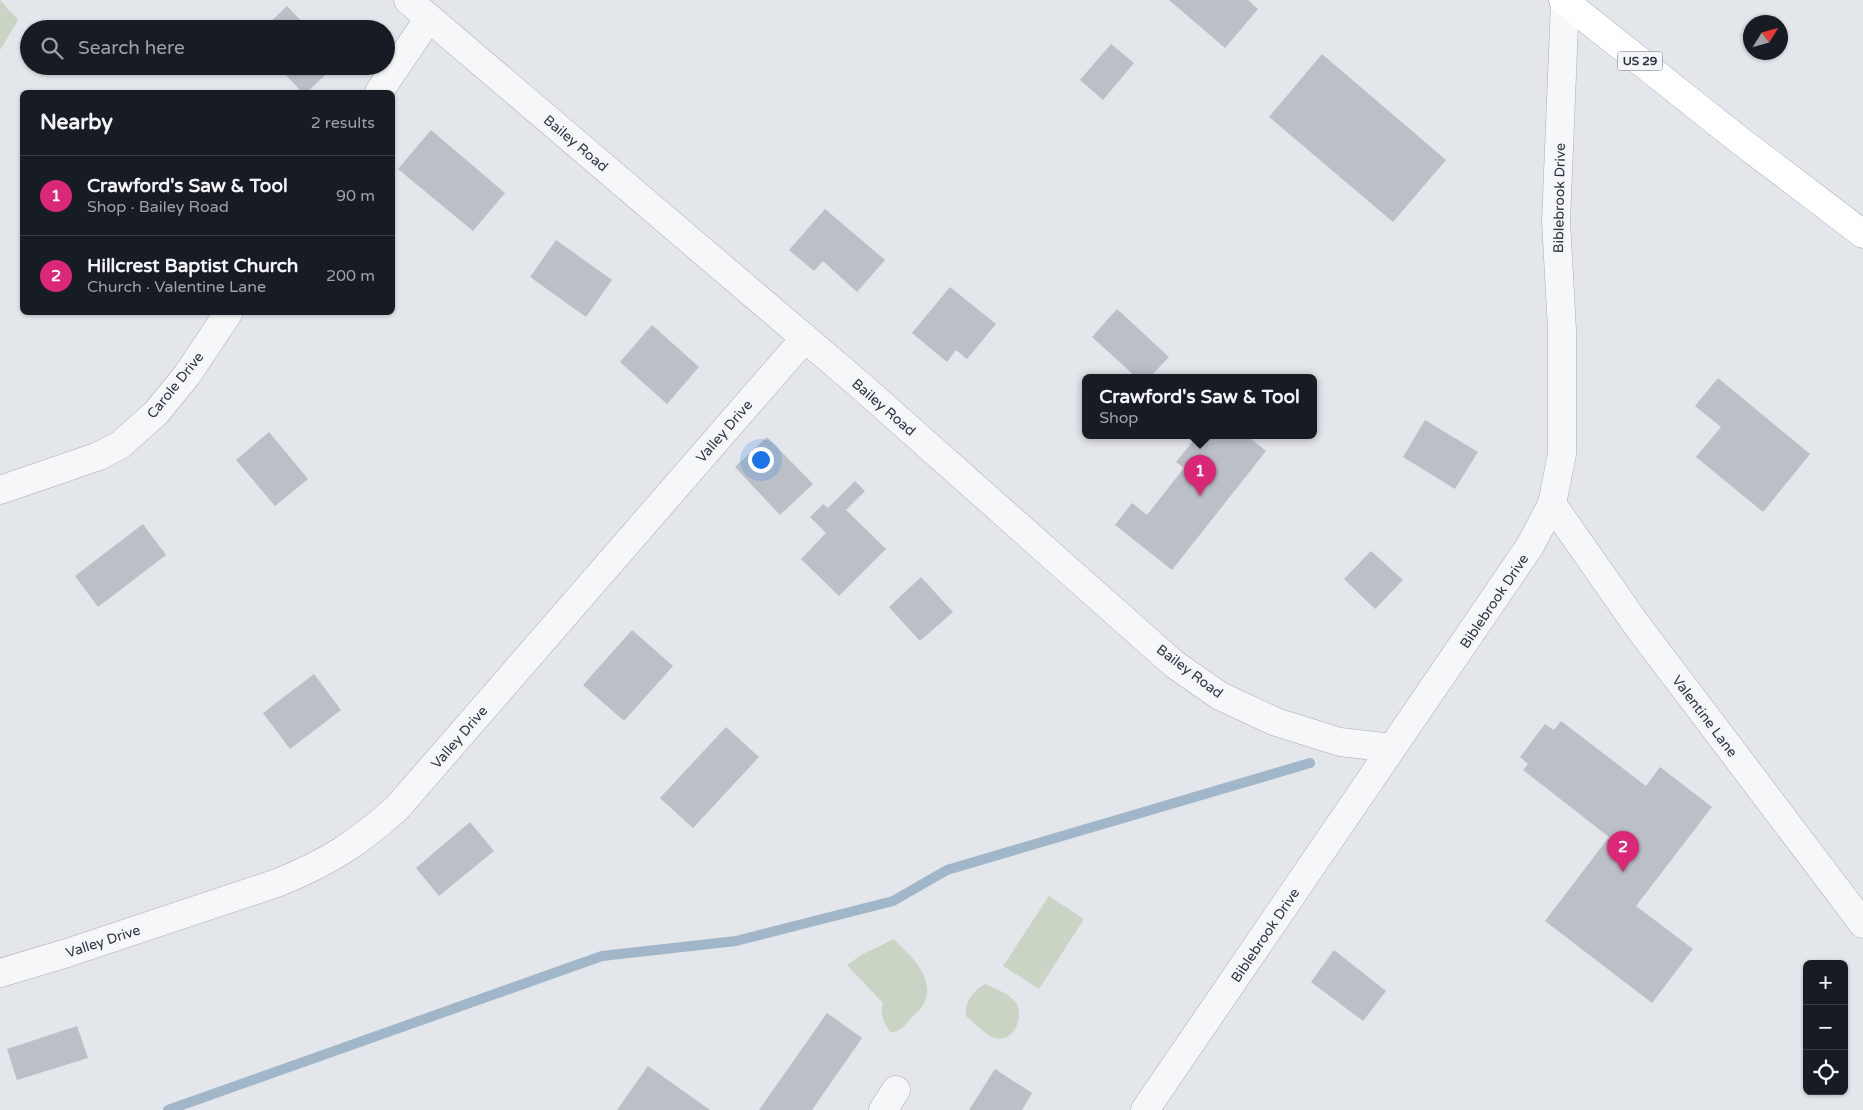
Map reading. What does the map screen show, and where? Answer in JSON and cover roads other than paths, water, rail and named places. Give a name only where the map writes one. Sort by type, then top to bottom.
[{"type":"main road","name":"US 29","points":[[1564,1],[1738,139],[1863,234]]},
{"type":"main road","name":"US 29","points":[[1738,139],[1863,248]]},
{"type":"street","name":"Bailey Road","points":[[408,0],[805,338],[1174,664],[1213,691],[1276,722],[1340,742],[1392,748]]},
{"type":"street","name":"Biblebrook Drive","points":[[1145,1110],[1392,748],[1410,725],[1530,546],[1552,504],[1562,454],[1562,330],[1556,221],[1564,1]]},
{"type":"street","points":[[395,68],[429,18]]},
{"type":"street","points":[[380,90],[390,75]]},
{"type":"street","name":"Carole Drive","points":[[0,490],[99,456],[120,445],[156,413],[187,375],[227,315]]},
{"type":"street","name":"Valley Drive","points":[[0,973],[67,953],[277,883],[310,870],[334,857],[370,832],[397,808],[805,338]]},
{"type":"street","name":"Valentine Lane","points":[[1552,504],[1636,624],[1863,924]]},
{"type":"waterway","points":[[168,1110],[602,956],[736,941],[893,901],[947,870],[1310,763]]},
{"type":"place","name":"Crawford's Saw & Tool","points":[[1200,496]]},
{"type":"place","name":"Hillcrest Baptist Church","points":[[1623,872]]}]
